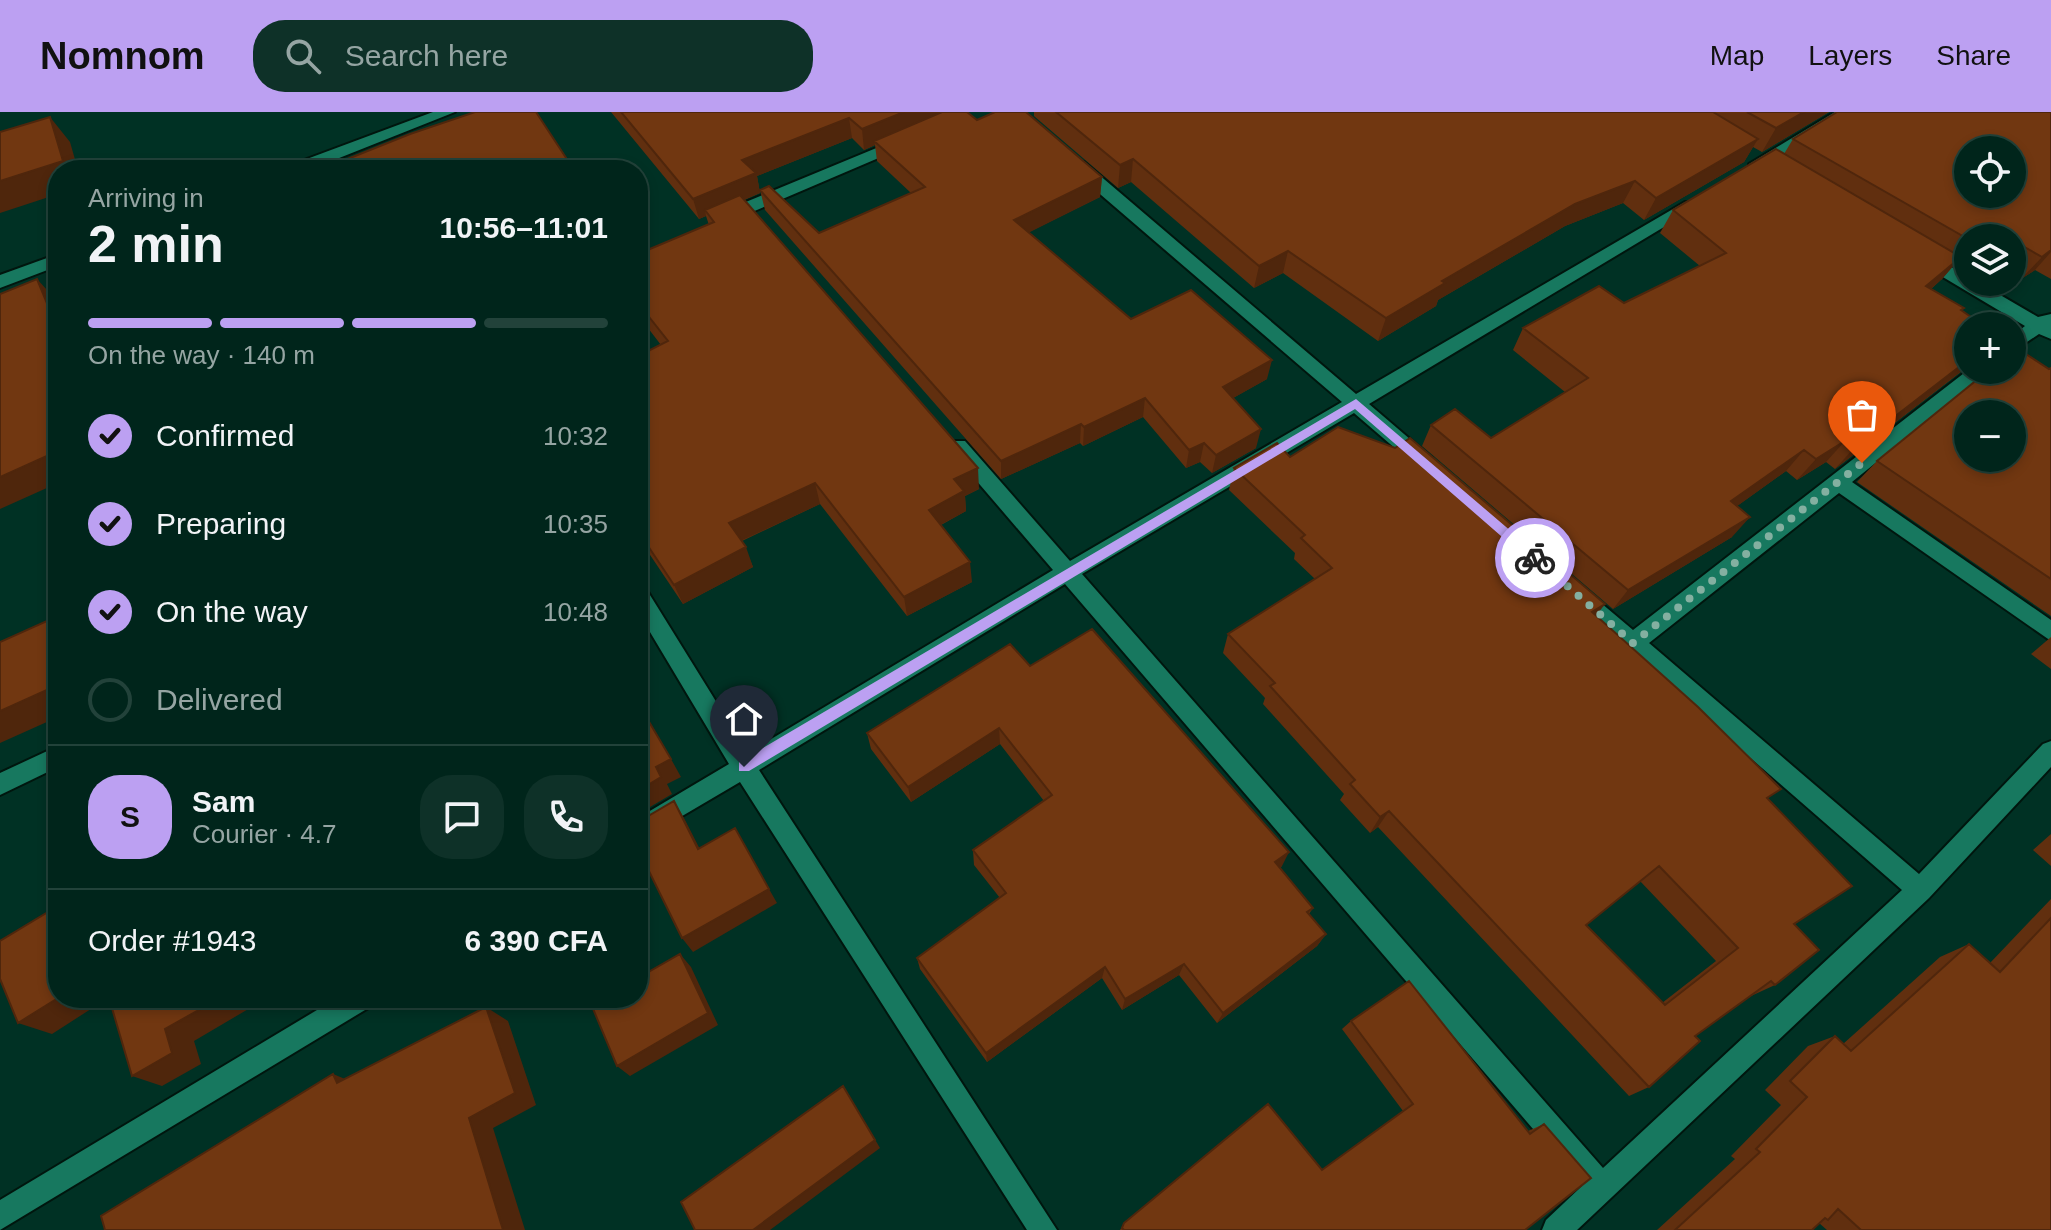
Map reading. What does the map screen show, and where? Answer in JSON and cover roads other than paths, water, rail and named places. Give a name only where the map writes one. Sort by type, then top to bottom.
[{"type":"street","points":[[320,160],[447,112]]},
{"type":"street","points":[[1737,179],[1846,112]]},
{"type":"street","points":[[707,225],[754,213],[918,136]]},
{"type":"street","points":[[1065,154],[1440,476]]},
{"type":"street","points":[[648,825],[1068,572],[1710,195]]},
{"type":"street","points":[[1901,244],[2047,325]]},
{"type":"street","points":[[0,282],[48,264]]},
{"type":"street","points":[[2026,338],[2047,325]]},
{"type":"street","points":[[1633,643],[1963,384]]},
{"type":"street","points":[[945,431],[1602,1188]]},
{"type":"street","points":[[1838,482],[2051,632]]},
{"type":"street","points":[[1561,580],[1920,890]]},
{"type":"street","points":[[648,609],[744,767],[1043,1230]]},
{"type":"street","points":[[1556,1230],[1920,890],[2051,751]]},
{"type":"street","points":[[0,784],[48,761]]},
{"type":"street","points":[[0,1216],[344,1008]]}]
